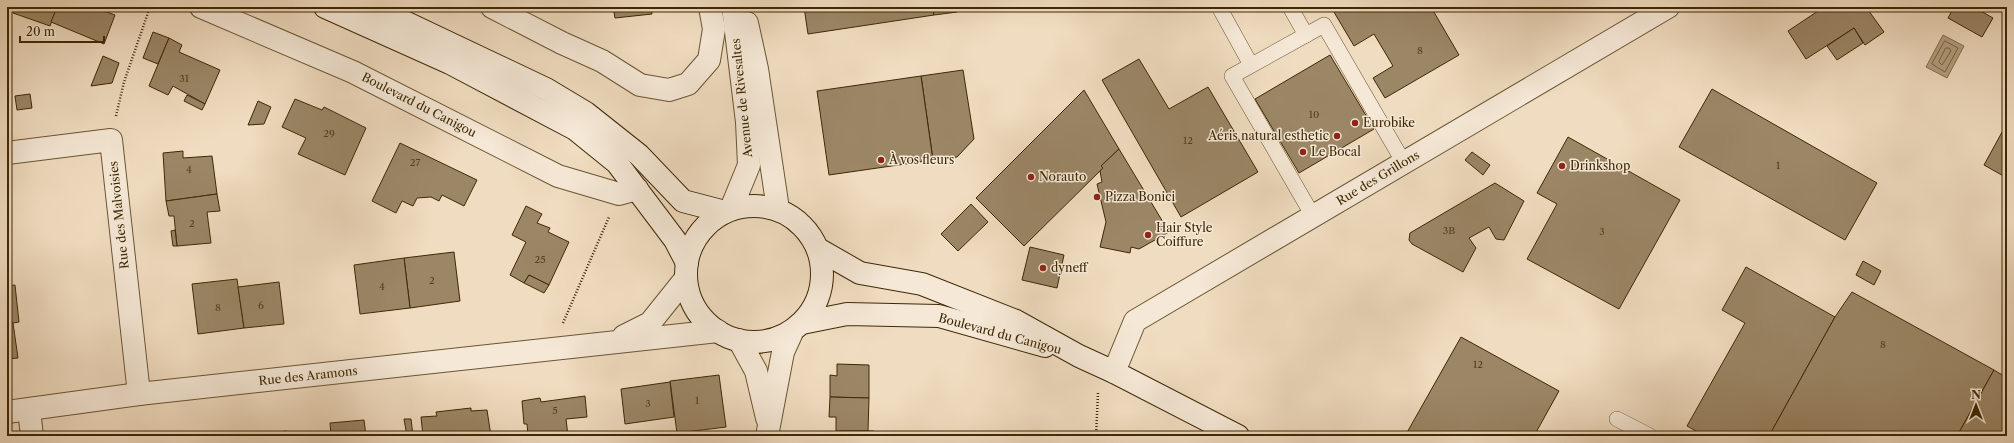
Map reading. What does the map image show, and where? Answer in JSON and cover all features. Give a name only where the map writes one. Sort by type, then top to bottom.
[{"type":"street","name":"Boulevard du Canigou","points":[[201,7],[353,72],[558,176],[628,191]]},
{"type":"street","points":[[325,7],[450,63],[575,130],[617,163],[628,191],[675,240],[686,270],[690,299],[702,317],[718,331],[739,340],[758,342],[776,338],[797,326]]},
{"type":"street","name":"Avenue de Rivesaltes","points":[[492,7],[562,43],[602,61],[640,85],[669,90],[688,84],[709,60],[714,29],[710,7]]},
{"type":"street","name":"Avenue de Rivesaltes","points":[[728,211],[749,166],[747,122],[733,7]]},
{"type":"street","name":"Avenue de Rivesaltes","points":[[743,7],[757,69],[778,209]]},
{"type":"street","name":"Rue des Grillons","points":[[1106,369],[1135,321],[1668,7]]},
{"type":"street","points":[[381,9],[552,93],[586,113],[639,155],[683,201],[728,211]]},
{"type":"street","points":[[7,153],[111,140]]},
{"type":"street","name":"Rue des Malvoisies","points":[[111,140],[139,394]]},
{"type":"street","points":[[686,270],[694,242],[707,224],[728,211],[747,206],[762,206],[778,209],[795,219],[809,232],[818,249],[822,269],[821,288],[814,307],[797,326],[783,352],[768,430]]},
{"type":"street","name":"Boulevard du Canigou","points":[[818,249],[860,272],[922,284],[1016,321],[1079,356],[1238,436]]},
{"type":"street","name":"Rue des Aramons","points":[[610,342],[650,323],[686,270]]},
{"type":"street","name":"Boulevard du Canigou","points":[[797,326],[847,314],[939,316],[1079,356]]},
{"type":"street","name":"Rue des Aramons","points":[[7,412],[139,394],[718,331]]},
{"type":"street","points":[[739,340],[756,371],[768,430]]},
{"type":"street","points":[[29,410],[32,436]]},
{"type":"lane","points":[[1219,7],[1251,65]]},
{"type":"lane","points":[[1290,7],[1306,35]]},
{"type":"lane","points":[[1313,216],[1232,76],[1324,25],[1404,163]]},
{"type":"lane","points":[[1617,419],[1650,436]]},
{"type":"path","points":[[111,140],[124,82],[150,7]]},
{"type":"path","points":[[551,349],[628,191]]},
{"type":"path","points":[[1096,436],[1106,369]]},
{"type":"water","points":[[1943,35],[1964,46],[1947,78],[1926,67]]},
{"type":"building","points":[[16,7],[57,7],[50,26],[13,13]]},
{"type":"building","points":[[57,7],[93,7],[115,15],[104,44],[51,22]]},
{"type":"building","points":[[613,7],[651,7],[652,14],[615,18]]},
{"type":"building","points":[[804,7],[933,7],[934,15],[808,34]]},
{"type":"building","points":[[933,7],[956,7],[957,12],[934,15]]},
{"type":"building","points":[[1331,7],[1431,7],[1459,55],[1385,98],[1373,78],[1393,66],[1374,34],[1354,46]]},
{"type":"building","points":[[1824,7],[1866,7],[1884,32],[1865,45],[1854,28],[1806,59],[1788,31]]},
{"type":"building","points":[[1954,7],[1981,7],[1979,10],[1993,18],[1982,37],[1948,18]]},
{"type":"building","points":[[1854,28],[1863,43],[1837,60],[1827,46]]},
{"type":"building","points":[[153,32],[169,38],[158,64],[143,58]]},
{"type":"building","points":[[169,38],[182,45],[179,52],[220,70],[205,104],[173,86],[168,95],[149,86]]},
{"type":"building","points":[[1330,55],[1374,129],[1299,173],[1255,99]]},
{"type":"building","points":[[103,56],[119,63],[112,83],[91,86]]},
{"type":"building","points":[[1139,59],[1169,109],[1208,87],[1258,172],[1181,217],[1102,80]]},
{"type":"building","points":[[963,70],[974,139],[957,157],[933,160],[921,76]]},
{"type":"building","points":[[921,76],[933,160],[829,175],[817,91]]},
{"type":"building","points":[[1712,89],[1877,183],[1845,240],[1679,147]]},
{"type":"building","points":[[1084,90],[1119,149],[1101,166],[1103,168],[1024,246],[976,198]]},
{"type":"building","points":[[30,94],[32,108],[17,110],[15,96]]},
{"type":"building","points":[[187,95],[205,104],[202,110],[184,101]]},
{"type":"building","points":[[295,99],[322,110],[324,107],[366,128],[345,175],[298,154],[306,138],[282,127]]},
{"type":"building","points":[[258,101],[271,107],[264,124],[248,125]]},
{"type":"building","points":[[2007,123],[2007,178],[1984,165]]},
{"type":"building","points":[[1568,137],[1680,200],[1619,309],[1527,259],[1557,204],[1537,193]]},
{"type":"building","points":[[400,143],[477,180],[464,206],[442,195],[439,201],[431,197],[417,198],[413,206],[402,201],[396,213],[372,201]]},
{"type":"building","points":[[1119,149],[1169,232],[1139,249],[1131,247],[1130,253],[1100,247],[1106,222],[1097,184],[1102,182],[1100,171],[1103,168],[1101,166]]},
{"type":"building","points":[[183,151],[183,158],[212,156],[217,194],[166,201],[163,153]]},
{"type":"building","points":[[1472,152],[1490,165],[1483,175],[1465,160]]},
{"type":"building","points":[[1495,183],[1524,201],[1504,240],[1496,239],[1489,227],[1469,238],[1476,248],[1463,272],[1412,244],[1409,240],[1410,233]]},
{"type":"building","points":[[217,194],[220,211],[207,212],[211,243],[177,246],[174,216],[169,216],[166,201]]},
{"type":"building","points":[[971,204],[988,222],[958,251],[941,234]]},
{"type":"building","points":[[526,206],[542,214],[537,223],[550,228],[548,232],[569,242],[549,285],[529,275],[524,283],[510,275],[526,242],[512,235]]},
{"type":"building","points":[[175,230],[177,246],[173,246],[171,231]]},
{"type":"building","name":"dyneff","points":[[1030,247],[1064,255],[1057,288],[1022,280]]},
{"type":"building","points":[[454,252],[460,301],[410,308],[404,258]]},
{"type":"building","points":[[404,258],[410,308],[360,314],[354,265]]},
{"type":"building","points":[[1863,261],[1881,271],[1874,285],[1856,275]]},
{"type":"building","points":[[1746,267],[1835,317],[1769,436],[1705,436],[1687,426],[1745,323],[1722,310]]},
{"type":"building","points":[[529,275],[549,285],[544,293],[524,283]]},
{"type":"building","points":[[237,279],[244,328],[198,334],[192,284]]},
{"type":"building","points":[[279,282],[284,324],[244,328],[238,287]]},
{"type":"building","points":[[15,285],[19,322],[7,324],[7,286]]},
{"type":"building","points":[[1852,292],[1994,370],[1957,436],[1769,436],[1835,317]]},
{"type":"building","points":[[13,323],[18,358],[7,359],[7,324]]},
{"type":"building","points":[[1461,337],[1559,391],[1534,436],[1405,436]]},
{"type":"building","points":[[837,364],[869,365],[869,398],[830,397],[830,375],[837,376]]},
{"type":"building","points":[[1994,370],[2007,378],[2007,422],[1999,436],[1957,436]]},
{"type":"building","points":[[719,375],[726,427],[677,433],[670,381]]},
{"type":"building","points":[[670,382],[674,417],[625,424],[621,389]]},
{"type":"building","points":[[585,396],[587,417],[566,419],[568,436],[528,436],[527,424],[524,424],[522,401],[540,398],[541,402]]},
{"type":"building","points":[[830,397],[869,398],[868,431],[836,431],[836,417],[829,417]]},
{"type":"building","points":[[471,408],[471,411],[487,410],[491,436],[423,436],[421,417],[437,416],[436,412]]},
{"type":"building","points":[[404,419],[411,419],[413,436],[407,436]]},
{"type":"building","points":[[364,420],[366,436],[331,436],[330,423]]},
{"type":"building","points":[[287,431],[287,436],[236,436]]},
{"type":"building","points":[[841,431],[873,431],[873,436],[841,436]]},
{"type":"place","name":"Eurobike","points":[[1355,123]]},
{"type":"place","name":"Aéris natural esthetic","points":[[1337,136]]},
{"type":"place","name":"Le Bocal","points":[[1303,152]]},
{"type":"place","name":"À vos fleurs","points":[[881,160]]},
{"type":"place","name":"Drinkshop","points":[[1562,166]]},
{"type":"place","name":"Norauto","points":[[1031,177]]},
{"type":"place","name":"Pizza Bonici","points":[[1097,197]]},
{"type":"place","name":"Hair Style Coiffure","points":[[1148,235]]},
{"type":"place","name":"dyneff","points":[[1043,268]]}]
